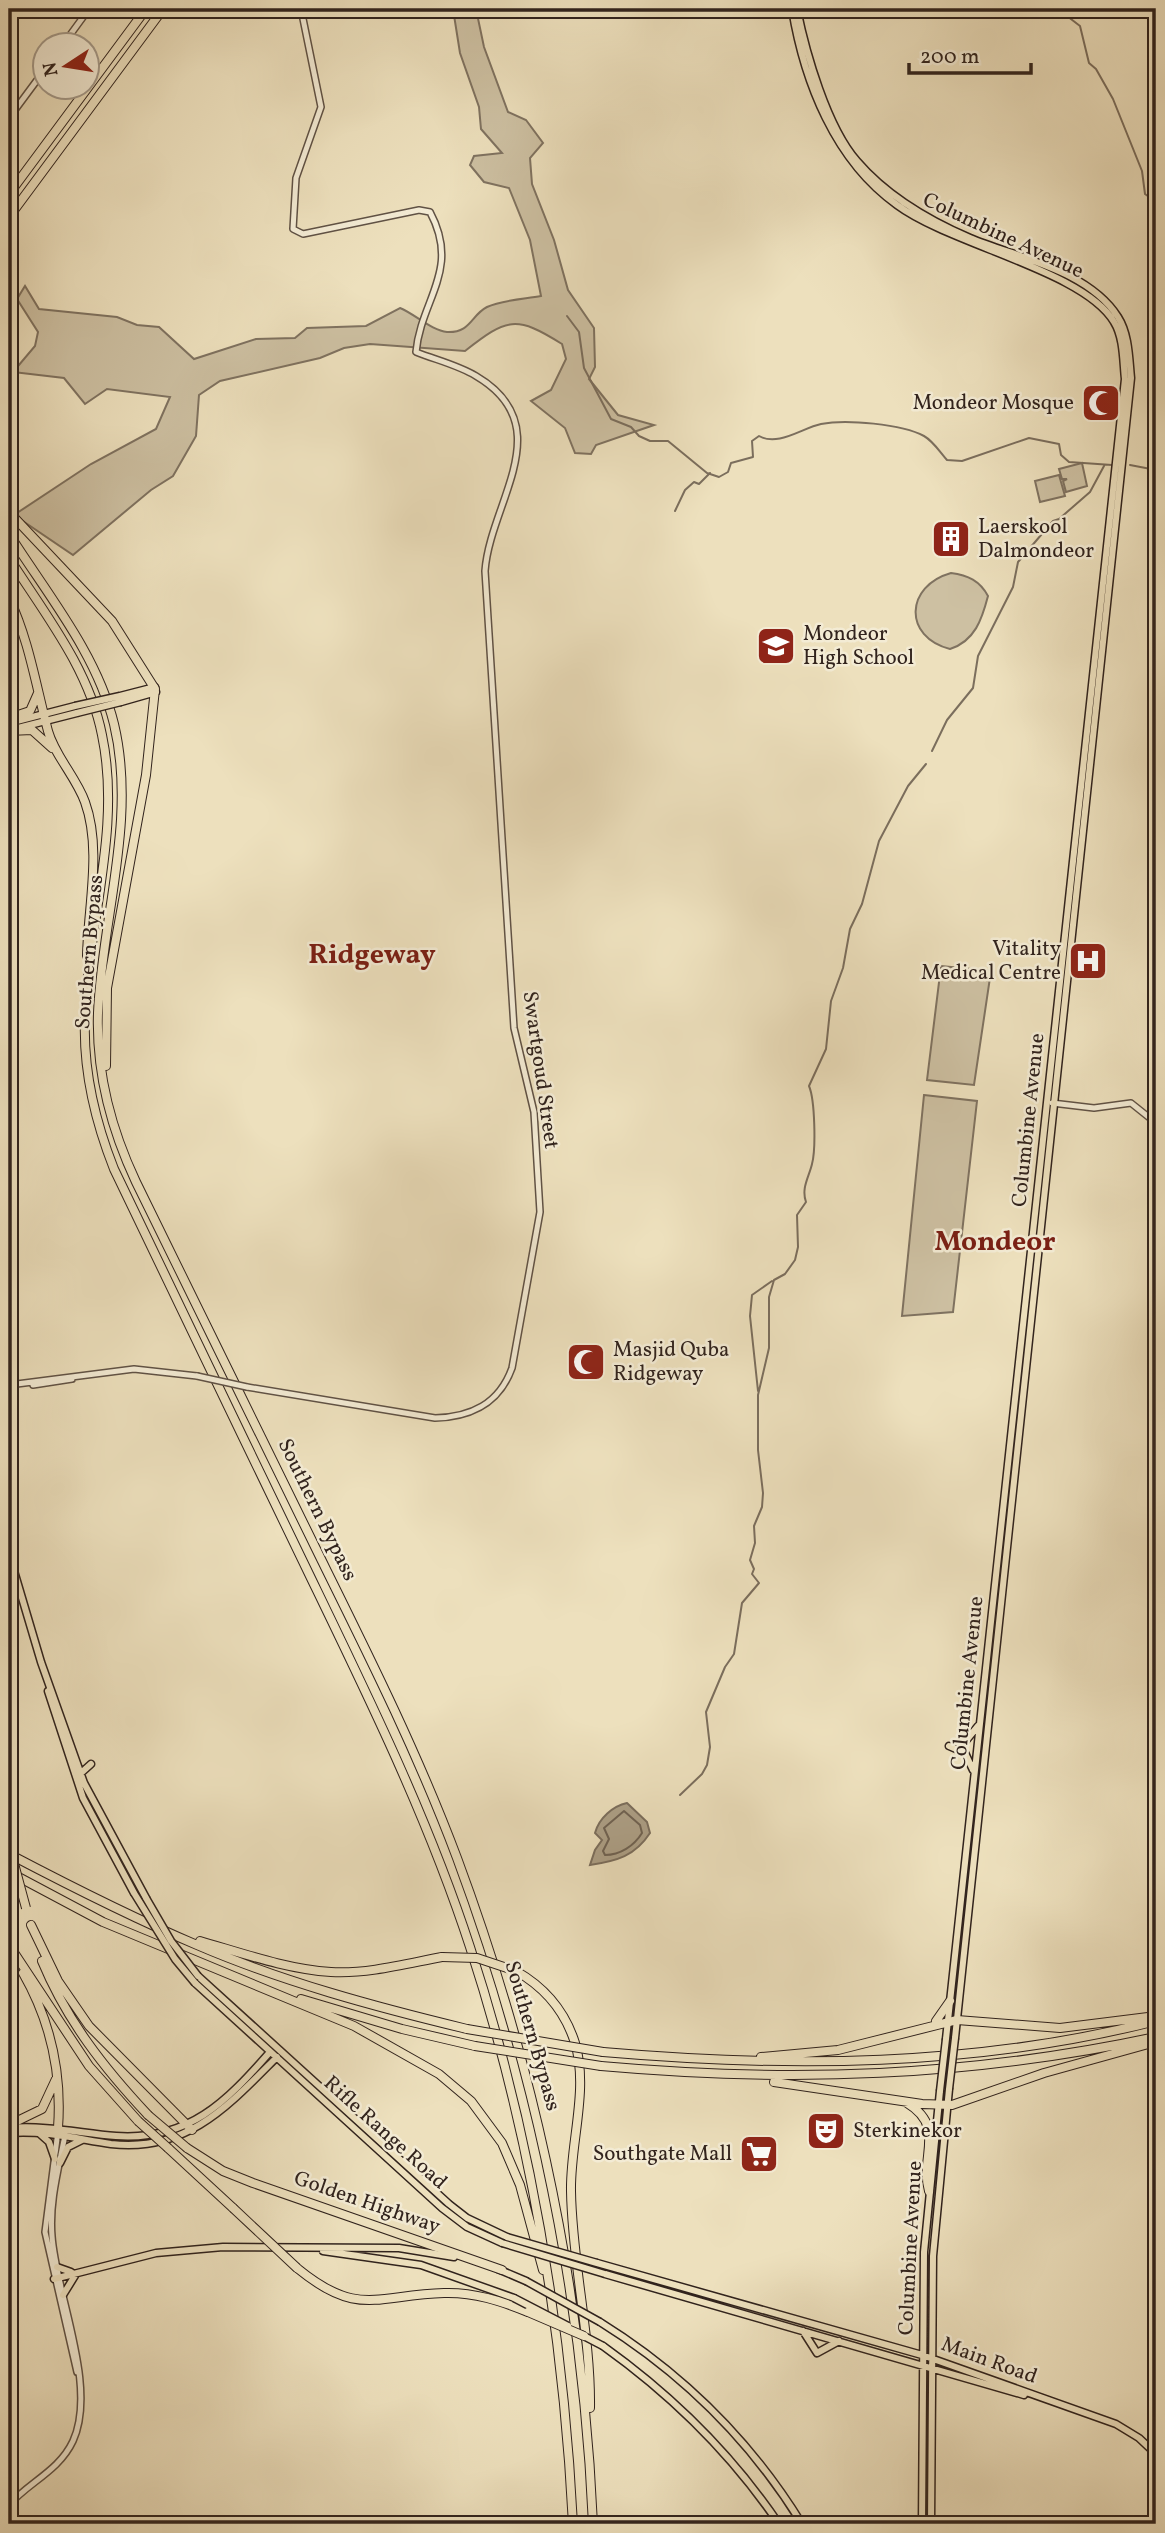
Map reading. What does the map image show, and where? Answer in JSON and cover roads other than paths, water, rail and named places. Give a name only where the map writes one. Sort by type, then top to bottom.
[{"type":"highway","points":[[9,194],[146,9]]},
{"type":"highway","points":[[9,217],[163,9]]},
{"type":"highway","points":[[9,512],[112,621],[155,690],[146,775],[107,988],[104,1032],[108,1107]]},
{"type":"highway","name":"Southern Bypass","points":[[9,534],[89,660],[110,712],[118,743],[122,810],[98,1014],[99,1054],[108,1107],[132,1174],[396,1713],[467,1886],[515,2034],[549,2169],[575,2314],[590,2443],[593,2524]]},
{"type":"highway","name":"Southern Bypass","points":[[9,558],[75,662],[93,703],[105,748],[108,805],[87,990],[85,1039],[89,1085],[99,1128],[114,1169],[373,1704],[410,1787],[454,1901],[508,2077],[524,2144],[549,2282],[562,2385],[573,2524]]},
{"type":"highway","points":[[9,598],[23,635],[50,737],[85,802],[92,837],[87,990]]},
{"type":"highway","points":[[9,720],[32,709],[38,691]]},
{"type":"highway","points":[[9,731],[27,729],[40,733],[70,772]]},
{"type":"highway","name":"Golden Highway","points":[[9,1844],[31,1925],[54,1988],[72,2023],[101,2062],[148,2115],[187,2148],[223,2171],[502,2270]]},
{"type":"highway","points":[[9,1854],[83,1893],[180,1937],[272,1974],[378,2007],[467,2029],[603,2052],[727,2062],[904,2059],[1023,2046],[1156,2021]]},
{"type":"highway","points":[[9,1872],[103,1922],[382,2039],[439,2074],[471,2101],[509,2158],[522,2192],[538,2258],[549,2282]]},
{"type":"highway","points":[[31,1925],[58,1981],[89,2026],[190,2127]]},
{"type":"highway","points":[[180,1937],[292,1966],[333,1972],[378,1969],[442,1957],[477,1958],[516,1971],[552,2001],[570,2030],[578,2054],[579,2087],[571,2192],[590,2394],[590,2443]]},
{"type":"highway","points":[[9,1946],[43,2015],[57,2072],[61,2132]]},
{"type":"highway","points":[[9,1946],[89,2066],[138,2120],[297,2268],[323,2288],[356,2301],[461,2294],[487,2298],[584,2336]]},
{"type":"highway","points":[[241,1979],[362,2018],[475,2046],[601,2066],[733,2076],[828,2077],[950,2070],[1047,2058],[1156,2039]]},
{"type":"highway","points":[[930,2025],[942,2016],[950,2001]]},
{"type":"highway","points":[[727,2062],[838,2050],[953,2020],[1060,2028],[1156,2016]]},
{"type":"highway","points":[[733,2076],[943,2106],[1156,2039]]},
{"type":"highway","points":[[9,2129],[42,2109],[50,2098],[57,2072]]},
{"type":"highway","points":[[904,2101],[922,2113],[928,2123],[929,2191]]},
{"type":"main road","name":"Columbine Avenue","points":[[792,9],[802,44],[829,111],[850,152],[861,166],[909,207],[1016,259],[1087,287],[1113,310],[1121,323],[1132,383],[1051,1103],[953,2020],[946,2039],[940,2091],[943,2106],[933,2256],[931,2524]]},
{"type":"main road","name":"Columbine Avenue","points":[[797,9],[802,44]]},
{"type":"main road","points":[[9,731],[45,717],[155,690]]},
{"type":"main road","points":[[9,720],[45,717]]},
{"type":"main road","name":"Columbine Avenue","points":[[922,2524],[924,2252],[929,2191],[943,2106],[949,2089],[955,2038],[950,2001],[981,1716],[1011,1480]]},
{"type":"main road","name":"Rifle Range Road","points":[[9,1554],[68,1758],[83,1798],[174,1959],[275,2053],[467,2218],[505,2240],[597,2263],[640,2280]]},
{"type":"main road","name":"Rifle Range Road","points":[[41,1662],[96,1808],[196,1980],[262,2047],[275,2053],[284,2067],[442,2208],[467,2227],[605,2274],[640,2280],[922,2355]]},
{"type":"main road","points":[[964,1743],[975,1732],[981,1716]]},
{"type":"main road","points":[[948,1746],[968,1756],[975,1775]]},
{"type":"main road","points":[[81,1773],[91,1763]]},
{"type":"main road","points":[[262,2047],[262,2067]]},
{"type":"main road","points":[[9,2129],[37,2133],[61,2132],[91,2140],[136,2143],[190,2127],[213,2110],[275,2053]]},
{"type":"main road","points":[[262,2067],[277,2064],[284,2067]]},
{"type":"main road","points":[[9,2129],[137,2136],[190,2127]]},
{"type":"main road","points":[[37,2133],[48,2142],[57,2161],[71,2144],[91,2140]]},
{"type":"main road","points":[[57,2278],[156,2253],[223,2247],[424,2250],[502,2270]]},
{"type":"main road","points":[[290,2248],[371,2256],[421,2265],[514,2298],[584,2336],[645,2377],[719,2447],[779,2524]]},
{"type":"main road","points":[[57,2267],[77,2272]]},
{"type":"main road","name":"Golden Highway","points":[[502,2270],[600,2322],[650,2355],[720,2417],[758,2460],[803,2524]]},
{"type":"main road","points":[[63,2295],[77,2272]]},
{"type":"main road","name":"Rifle Range Road","points":[[662,2286],[923,2366]]},
{"type":"main road","points":[[802,2330],[817,2353],[841,2341]]},
{"type":"main road","name":"Main Road","points":[[922,2355],[1116,2424],[1139,2438],[1156,2454]]},
{"type":"main road","name":"Main Road","points":[[923,2366],[995,2389],[1043,2399]]},
{"type":"street","points":[[72,32],[89,9]]},
{"type":"street","name":"Swartgoud Street","points":[[9,1387],[146,1368],[424,1417],[458,1416],[480,1408],[501,1390],[512,1368],[538,1229],[540,1188],[534,1112],[514,1028],[485,571],[490,542],[518,452],[519,434],[509,407],[488,383],[416,352],[420,330],[442,268],[430,212],[422,209],[303,234],[296,232],[292,223],[294,186],[321,107],[301,9]]},
{"type":"street","points":[[9,118],[32,87]]},
{"type":"street","points":[[1051,1103],[1098,1108],[1133,1103],[1156,1123]]},
{"type":"street","points":[[9,2505],[52,2470],[74,2440],[80,2412],[63,2295],[57,2278],[52,2217],[61,2132]]},
{"type":"street","points":[[57,2161],[46,2216],[76,2372]]},
{"type":"water","points":[[627,1803],[647,1822],[650,1833],[632,1852],[609,1862],[590,1865],[602,1840],[595,1833],[600,1822],[612,1810]]},
{"type":"waterway","points":[[1065,9],[1067,16],[1080,26],[1089,63],[1096,69],[1113,99],[1142,171],[1145,194],[1156,202]]},
{"type":"waterway","points":[[567,316],[579,332],[584,368],[611,419],[631,427],[639,436],[650,441],[668,441],[707,473],[719,477],[728,472],[731,463],[753,457],[752,441],[759,436],[766,439],[782,438],[821,424],[845,422],[902,428],[914,432],[930,441],[947,460],[962,461],[1029,438],[1059,444],[1061,455],[1069,462],[1112,465]]},
{"type":"waterway","points":[[1130,465],[1156,470]]},
{"type":"waterway","points":[[932,751],[947,720],[973,688],[978,656],[1013,587],[1018,562],[1053,521],[1059,519],[1090,492],[1104,466]]},
{"type":"waterway","points":[[675,511],[685,490],[694,482],[699,484],[710,473]]},
{"type":"waterway","points":[[680,1795],[702,1774],[707,1765],[710,1747],[706,1712],[725,1667],[734,1654],[742,1603],[759,1583],[752,1574],[754,1569],[750,1560],[755,1543],[754,1526],[762,1507],[763,1493],[758,1450],[758,1395],[769,1348],[769,1297],[774,1280],[785,1274],[795,1260],[798,1247],[797,1215],[806,1202],[805,1187],[812,1164],[814,1136],[813,1102],[809,1086],[826,1049],[831,1001],[843,968],[850,929],[862,904],[879,841],[908,786],[926,764]]},
{"type":"waterway","points":[[758,1391],[750,1316],[752,1295],[772,1281]]},
{"type":"place","name":"Mondeor Mosque","points":[[1101,403]]},
{"type":"place","name":"Laerskool Dalmondeor","points":[[951,539]]},
{"type":"place","name":"Mondeor High School","points":[[776,646]]},
{"type":"place","name":"Vitality Medical Centre","points":[[1088,961]]},
{"type":"place","name":"Masjid Quba Ridgeway","points":[[586,1362]]},
{"type":"place","name":"Sterkinekor","points":[[826,2131]]},
{"type":"place","name":"Southgate Mall","points":[[759,2154]]},
{"type":"district","name":"Ridgeway","points":[[372,955]]},
{"type":"district","name":"Mondeor","points":[[995,1242]]}]
